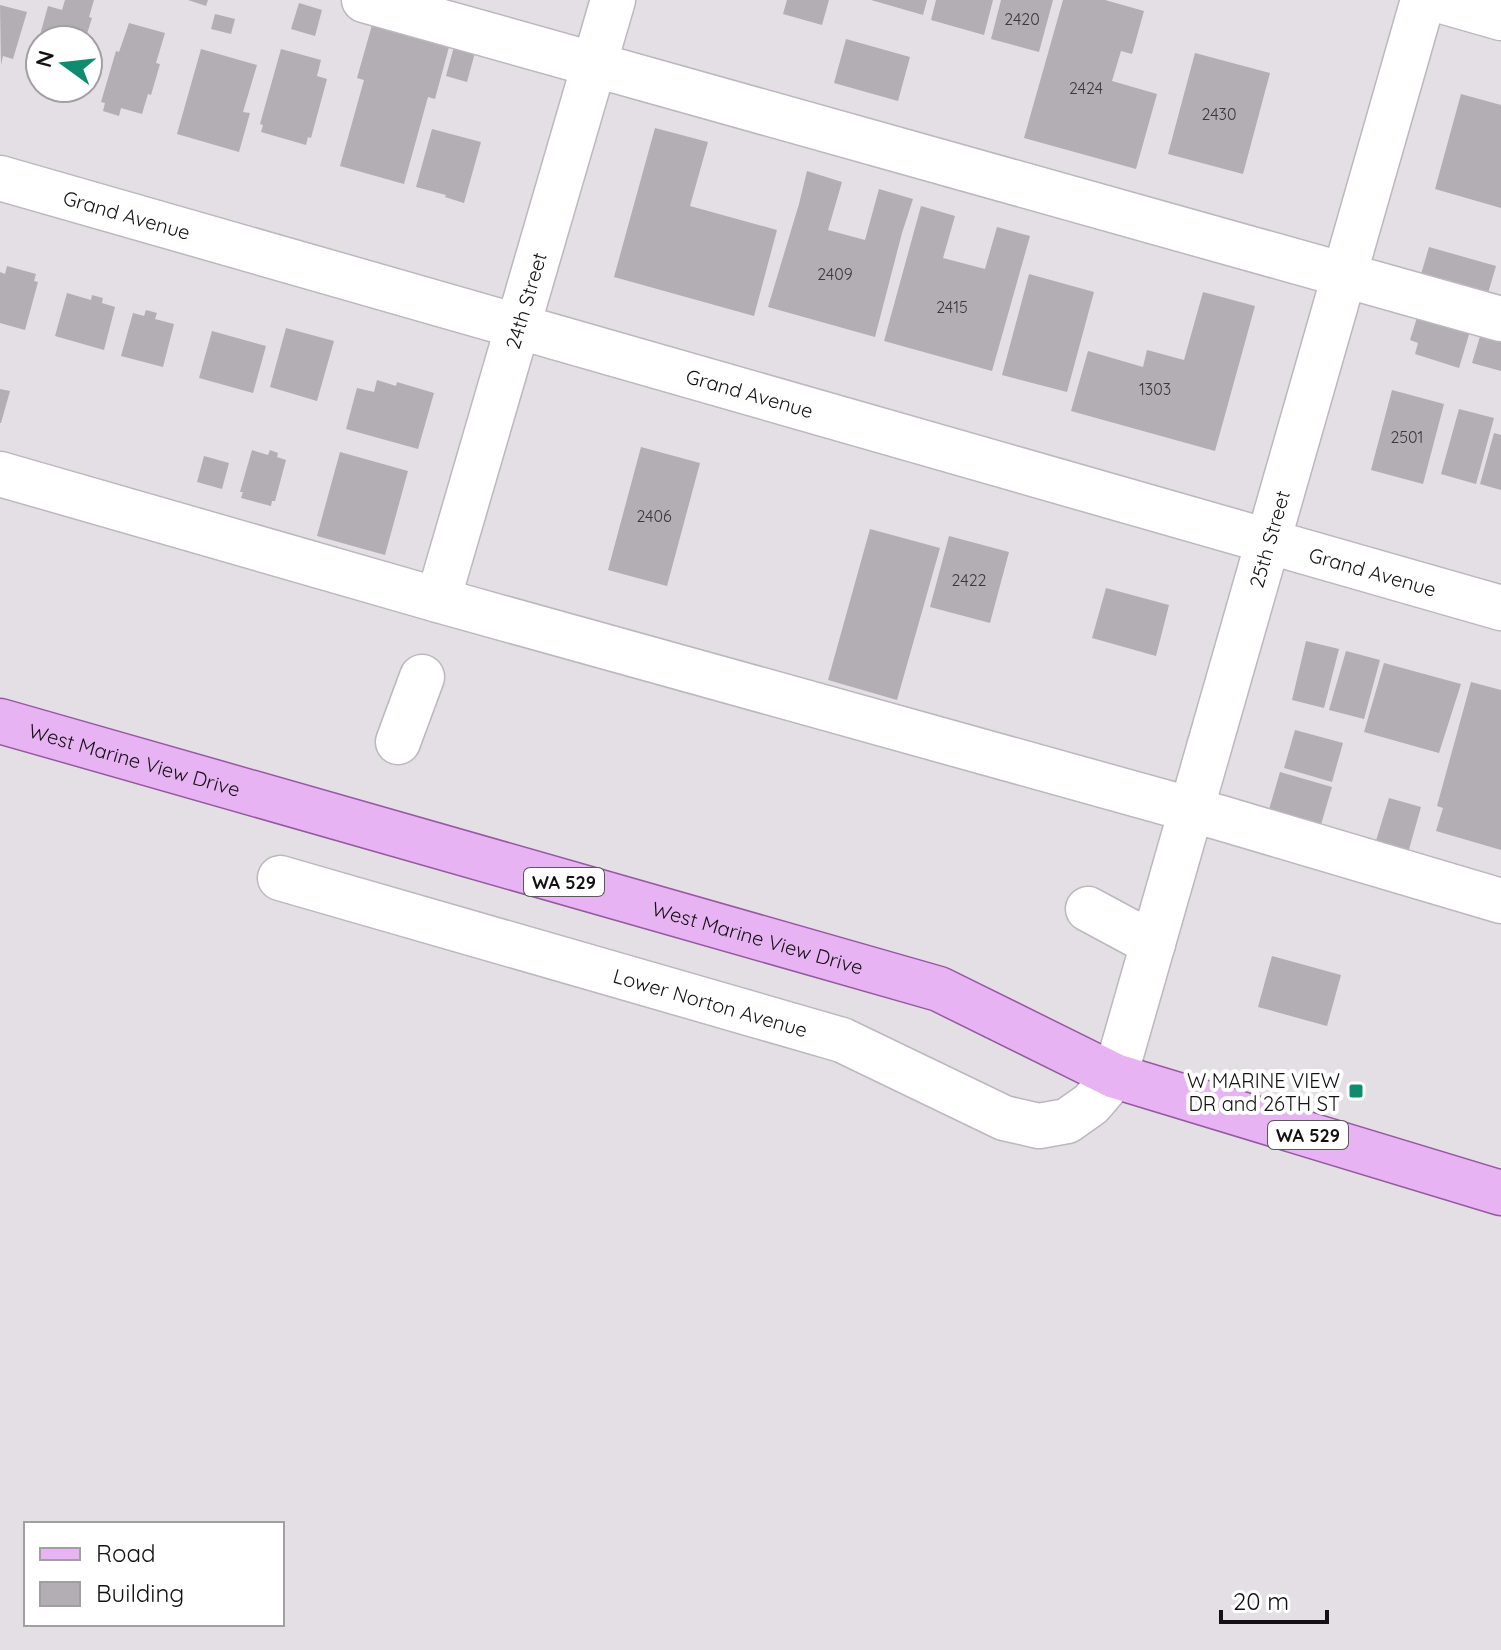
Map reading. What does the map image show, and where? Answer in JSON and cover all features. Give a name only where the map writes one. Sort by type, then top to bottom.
[{"type":"main road","name":"West Marine View Drive","points":[[0,721],[939,989],[1115,1076],[1501,1193]]},
{"type":"street","points":[[364,0],[595,64],[761,119],[1164,237],[1345,274],[1501,319]]},
{"type":"street","name":"24th Street","points":[[438,600],[613,0]]},
{"type":"street","name":"25th Street","points":[[1115,1076],[1423,0]]},
{"type":"street","points":[[1438,0],[1500,14]]},
{"type":"street","name":"Grand Avenue","points":[[0,178],[1501,608]]},
{"type":"street","points":[[0,474],[1250,827],[1501,901]]},
{"type":"street","points":[[398,742],[422,677]]},
{"type":"street","name":"Lower Norton Avenue","points":[[280,878],[842,1040],[1016,1121],[1039,1126],[1067,1121],[1091,1104],[1115,1076]]},
{"type":"street","points":[[1088,909],[1153,944]]},
{"type":"building","points":[[65,0],[94,0],[90,24],[43,24],[48,6],[62,10]]},
{"type":"building","points":[[188,0],[208,0],[206,6]]},
{"type":"building","points":[[787,0],[829,0],[822,25],[783,14]]},
{"type":"building","points":[[871,0],[927,0],[923,15]]},
{"type":"building","points":[[936,0],[993,0],[984,35],[931,20]]},
{"type":"building","points":[[1001,0],[1053,0],[1039,52],[991,39]]},
{"type":"building","points":[[1063,0],[1105,0],[1144,11],[1132,54],[1121,51],[1112,81],[1157,94],[1136,169],[1024,138]]},
{"type":"building","points":[[299,3],[322,10],[315,36],[291,29]]},
{"type":"building","points":[[0,5],[27,12],[13,59],[3,56],[1,65]]},
{"type":"building","points":[[215,14],[235,19],[231,34],[211,29]]},
{"type":"building","points":[[129,23],[165,33],[156,63],[160,64],[142,114],[121,108],[119,116],[103,111],[104,92],[116,51],[119,52]]},
{"type":"building","points":[[372,25],[449,47],[435,99],[428,97],[404,184],[340,166],[364,80],[357,78]]},
{"type":"building","points":[[846,39],[910,57],[898,101],[834,83]]},
{"type":"building","points":[[455,43],[476,49],[467,82],[446,76]]},
{"type":"building","points":[[201,49],[257,65],[243,112],[250,113],[239,152],[177,134]]},
{"type":"building","points":[[281,49],[321,60],[317,76],[327,79],[311,138],[308,137],[306,145],[261,132],[263,125],[260,124]]},
{"type":"building","points":[[1195,53],[1270,73],[1243,174],[1168,154]]},
{"type":"building","points":[[1461,94],[1501,105],[1501,208],[1435,189]]},
{"type":"building","points":[[655,128],[708,142],[690,206],[777,230],[754,316],[614,277]]},
{"type":"building","points":[[432,129],[481,142],[464,203],[416,187]]},
{"type":"building","points":[[807,171],[842,182],[828,230],[865,240],[879,189],[913,199],[875,337],[768,307]]},
{"type":"building","points":[[921,206],[955,216],[943,258],[985,269],[997,227],[1030,236],[992,371],[884,341]]},
{"type":"building","points":[[1429,247],[1496,266],[1486,300],[1419,281]]},
{"type":"building","points":[[7,266],[36,274],[34,281],[38,282],[25,330],[0,323],[0,272],[5,274]]},
{"type":"building","points":[[1029,274],[1094,292],[1067,392],[1002,375]]},
{"type":"building","points":[[1203,292],[1255,306],[1215,451],[1071,411],[1088,351],[1143,367],[1147,350],[1184,360]]},
{"type":"building","points":[[67,293],[91,300],[92,295],[103,298],[102,303],[115,307],[104,350],[55,336]]},
{"type":"building","points":[[146,310],[157,313],[155,319],[174,324],[163,367],[121,356],[133,313],[144,316]]},
{"type":"building","points":[[1419,311],[1471,328],[1459,368],[1415,354],[1418,343],[1410,340]]},
{"type":"building","points":[[286,328],[334,341],[317,401],[270,387]]},
{"type":"building","points":[[1482,330],[1501,335],[1501,371],[1472,363]]},
{"type":"building","points":[[212,331],[266,346],[253,393],[199,378]]},
{"type":"building","points":[[377,380],[396,386],[397,382],[434,393],[418,449],[346,429],[357,388],[374,392]]},
{"type":"building","points":[[0,389],[10,391],[1,423],[0,423]]},
{"type":"building","points":[[1392,390],[1444,404],[1423,484],[1371,470]]},
{"type":"building","points":[[1459,409],[1494,418],[1476,484],[1441,474]]},
{"type":"building","points":[[1494,433],[1501,435],[1501,490],[1480,484]]},
{"type":"building","points":[[641,447],[700,463],[667,586],[608,570]]},
{"type":"building","points":[[252,450],[268,455],[270,450],[286,460],[271,506],[241,498]]},
{"type":"building","points":[[340,452],[408,471],[385,555],[317,536]]},
{"type":"building","points":[[204,456],[229,463],[222,489],[197,482]]},
{"type":"building","points":[[870,529],[940,548],[897,700],[828,680]]},
{"type":"building","points":[[949,536],[1009,552],[990,623],[930,607]]},
{"type":"building","points":[[1106,588],[1169,605],[1156,656],[1092,638]]},
{"type":"building","points":[[1306,641],[1339,649],[1324,708],[1292,700]]},
{"type":"building","points":[[1346,651],[1380,660],[1364,719],[1329,710]]},
{"type":"building","points":[[1384,663],[1461,684],[1439,753],[1364,732]]},
{"type":"building","points":[[1471,682],[1501,690],[1501,850],[1436,831],[1443,808],[1437,806]]},
{"type":"building","points":[[1295,730],[1343,743],[1332,782],[1284,768]]},
{"type":"building","points":[[1280,772],[1332,787],[1320,828],[1268,813]]},
{"type":"building","points":[[1389,798],[1421,807],[1408,853],[1375,844]]},
{"type":"building","points":[[1272,956],[1341,975],[1327,1026],[1258,1007]]},
{"type":"place","name":"W MARINE VIEW DR and 26TH ST","points":[[1356,1091]]}]
